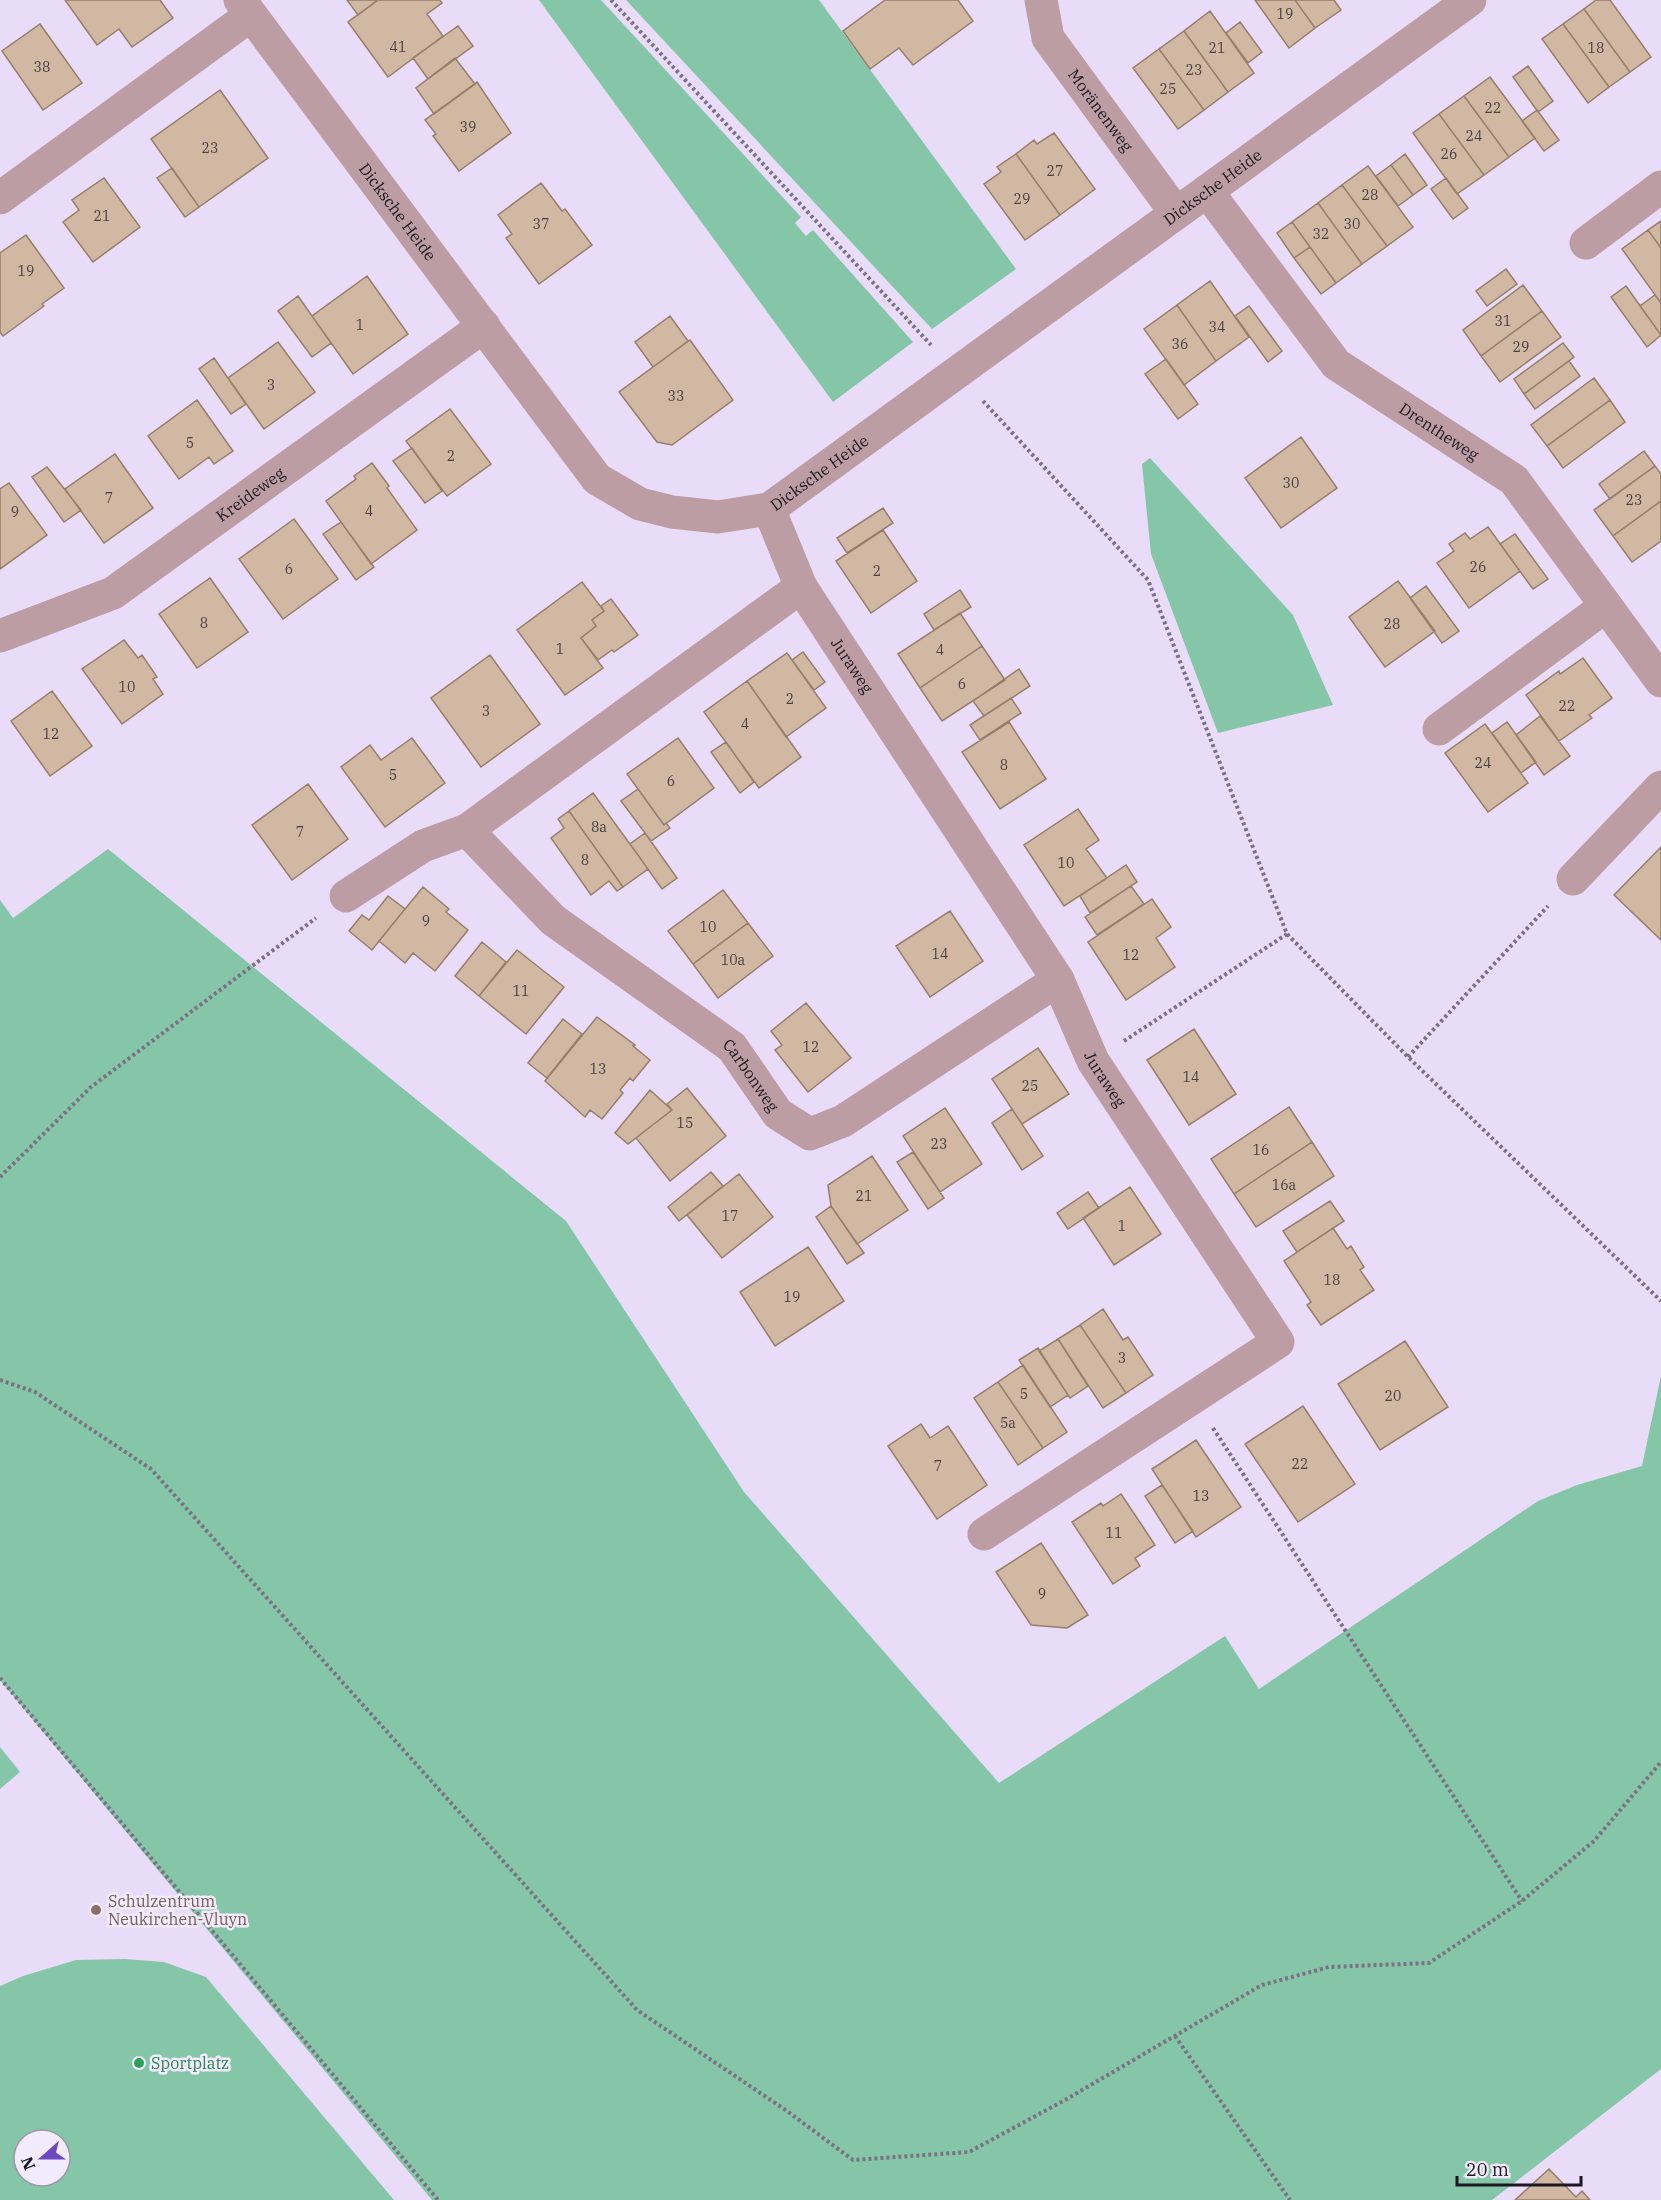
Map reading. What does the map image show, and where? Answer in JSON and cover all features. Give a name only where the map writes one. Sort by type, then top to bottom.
[{"type":"street","name":"Moränenweg","points":[[1041,0],[1048,38],[1176,213]]},
{"type":"street","name":"Dicksche Heide","points":[[246,8],[597,479],[640,504],[672,512],[718,517],[769,509],[1470,0]]},
{"type":"street","points":[[0,198],[246,8]]},
{"type":"street","points":[[1586,243],[1661,187]]},
{"type":"street","name":"Drentheweg","points":[[1207,191],[1336,364],[1514,480],[1661,681]]},
{"type":"street","name":"Kreideweg","points":[[0,636],[113,593],[484,326]]},
{"type":"street","name":"Juraweg","points":[[769,509],[801,587],[1058,980],[1093,1061],[1278,1342],[984,1534]]},
{"type":"street","points":[[346,896],[423,846],[466,830],[801,587]]},
{"type":"street","points":[[1439,729],[1606,606]]},
{"type":"street","points":[[1573,879],[1661,787]]},
{"type":"street","name":"Carbonweg","points":[[466,830],[553,921],[732,1047],[778,1114],[810,1134],[843,1121],[1058,980]]},
{"type":"path","points":[[611,0],[1148,580],[1287,934],[1408,1057],[1661,1301]]},
{"type":"path","points":[[1408,1057],[1573,879]]},
{"type":"path","points":[[0,1177],[92,1088],[346,896]]},
{"type":"path","points":[[1093,1061],[1287,934]]},
{"type":"path","points":[[0,1380],[35,1392],[151,1469],[638,2010],[787,2111],[853,2160],[969,2152],[1065,2100],[1262,1985],[1329,1966],[1429,1963],[1522,1900],[1594,1840],[1661,1762]]},
{"type":"path","points":[[1193,1398],[1522,1900]]},
{"type":"path","points":[[0,1678],[438,2200]]},
{"type":"path","points":[[1174,2036],[1290,2200]]},
{"type":"green space","points":[[539,0],[601,0],[801,217],[795,223],[806,236],[813,230],[913,342],[833,402]]},
{"type":"green space","points":[[626,0],[819,0],[1016,269],[932,329]]},
{"type":"green space","points":[[1150,458],[1293,615],[1333,705],[1218,733],[1151,554],[1142,464]]},
{"type":"green space","points":[[108,849],[566,1221],[744,1492],[999,1783],[1225,1636],[1259,1689],[1538,1501],[1577,1485],[1642,1466],[1661,1376],[1661,2069],[1492,2200],[432,2200],[0,1680],[0,900],[13,918]]},
{"type":"green space","points":[[0,1747],[20,1772],[0,1789]]},
{"type":"green space","name":"Sportplatz","points":[[125,1959],[164,1962],[206,1977],[394,2200],[0,2200],[0,1986],[23,1976],[76,1960]]},
{"type":"building","points":[[65,0],[160,0],[173,18],[132,47],[119,29],[97,45]]},
{"type":"building","points":[[347,0],[378,0],[358,15]]},
{"type":"building","points":[[378,0],[440,0],[442,3],[427,14],[443,36],[388,77],[348,22]]},
{"type":"building","points":[[885,0],[958,0],[973,21],[913,65],[899,48],[870,69],[843,31]]},
{"type":"building","points":[[1255,0],[1295,0],[1315,28],[1289,48]]},
{"type":"building","points":[[1295,0],[1334,0],[1341,10],[1315,28]]},
{"type":"building","points":[[1596,0],[1610,0],[1651,57],[1630,72],[1584,9]]},
{"type":"building","points":[[1584,9],[1630,72],[1609,87],[1563,24]]},
{"type":"building","points":[[1210,11],[1254,73],[1228,92],[1184,31]]},
{"type":"building","points":[[1240,22],[1262,52],[1248,63],[1226,33]]},
{"type":"building","points":[[40,24],[82,83],[43,110],[2,51]]},
{"type":"building","points":[[1563,24],[1609,87],[1588,103],[1542,39]]},
{"type":"building","points":[[458,26],[473,46],[428,79],[413,58]]},
{"type":"building","points":[[1184,31],[1228,92],[1204,110],[1159,49]]},
{"type":"building","points":[[1159,49],[1204,110],[1178,129],[1133,68]]},
{"type":"building","points":[[455,58],[475,84],[434,114],[416,88]]},
{"type":"building","points":[[1528,66],[1553,101],[1538,112],[1513,77]]},
{"type":"building","points":[[1490,77],[1535,138],[1509,157],[1464,96]]},
{"type":"building","points":[[477,82],[511,133],[459,171],[433,136],[436,134],[425,120]]},
{"type":"building","points":[[220,90],[268,158],[199,207],[151,139]]},
{"type":"building","points":[[1464,96],[1509,157],[1484,175],[1439,114]]},
{"type":"building","points":[[1537,110],[1559,140],[1544,151],[1522,121]]},
{"type":"building","points":[[1439,114],[1484,175],[1457,194],[1413,133]]},
{"type":"building","points":[[1054,133],[1095,189],[1060,215],[1016,154],[1034,140],[1037,144]]},
{"type":"building","points":[[1016,154],[1060,215],[1025,240],[984,184],[1001,172],[997,167]]},
{"type":"building","points":[[1405,154],[1427,185],[1413,195],[1391,165]]},
{"type":"building","points":[[1391,165],[1413,195],[1398,206],[1376,176]]},
{"type":"building","points":[[1368,166],[1413,227],[1387,246],[1342,185]]},
{"type":"building","points":[[172,168],[199,207],[185,217],[157,178]]},
{"type":"building","points":[[104,178],[140,227],[93,262],[63,222],[79,210],[72,200]]},
{"type":"building","points":[[1446,178],[1468,208],[1453,219],[1431,189]]},
{"type":"building","points":[[541,183],[562,211],[565,209],[592,245],[539,284],[506,238],[512,234],[498,215]]},
{"type":"building","points":[[1342,185],[1387,246],[1362,264],[1318,203]]},
{"type":"building","points":[[1318,203],[1362,264],[1336,283],[1292,222]]},
{"type":"building","points":[[1661,221],[1661,248],[1648,230]]},
{"type":"building","points":[[1292,222],[1310,247],[1294,258],[1277,233]]},
{"type":"building","points":[[1648,230],[1661,248],[1661,303],[1622,249]]},
{"type":"building","points":[[26,235],[64,288],[3,336],[0,332],[0,253]]},
{"type":"building","points":[[1310,247],[1336,283],[1321,294],[1294,258]]},
{"type":"building","points":[[1506,269],[1517,284],[1487,306],[1476,291]]},
{"type":"building","points":[[367,276],[408,334],[353,374],[312,316]]},
{"type":"building","points":[[1210,281],[1249,337],[1216,361],[1177,305]]},
{"type":"building","points":[[1523,285],[1542,311],[1481,356],[1463,330]]},
{"type":"building","points":[[1626,286],[1661,335],[1647,347],[1611,297]]},
{"type":"building","points":[[1655,295],[1661,303],[1661,335],[1640,306]]},
{"type":"building","points":[[298,296],[331,343],[312,357],[278,311]]},
{"type":"building","points":[[1177,305],[1216,361],[1184,385],[1144,329]]},
{"type":"building","points":[[1249,306],[1282,351],[1268,362],[1235,316]]},
{"type":"building","points":[[1542,311],[1561,337],[1500,382],[1481,356]]},
{"type":"building","points":[[670,316],[688,341],[653,367],[635,342]]},
{"type":"building","points":[[690,340],[733,400],[672,445],[657,442],[619,392]]},
{"type":"building","points":[[278,342],[315,392],[264,429],[228,378]]},
{"type":"building","points":[[1563,343],[1574,357],[1524,394],[1514,379]]},
{"type":"building","points":[[214,358],[246,404],[231,414],[199,369]]},
{"type":"building","points":[[1166,359],[1198,404],[1178,419],[1145,374]]},
{"type":"building","points":[[1569,361],[1580,376],[1535,409],[1524,394]]},
{"type":"building","points":[[1594,378],[1610,400],[1547,446],[1531,425]]},
{"type":"building","points":[[197,400],[233,451],[214,464],[209,457],[179,479],[148,436]]},
{"type":"building","points":[[1610,400],[1625,422],[1563,468],[1547,446]]},
{"type":"building","points":[[450,409],[491,464],[447,496],[406,441]]},
{"type":"building","points":[[1301,437],[1337,488],[1281,528],[1245,478]]},
{"type":"building","points":[[412,448],[442,491],[425,503],[393,461]]},
{"type":"building","points":[[1644,451],[1655,466],[1610,499],[1599,484]]},
{"type":"building","points":[[115,454],[153,508],[104,543],[65,489]]},
{"type":"building","points":[[372,463],[417,530],[371,564],[326,501],[356,479],[354,476]]},
{"type":"building","points":[[1655,466],[1661,474],[1661,501],[1613,536],[1594,510]]},
{"type":"building","points":[[47,467],[81,510],[64,522],[32,477]]},
{"type":"building","points":[[9,483],[47,535],[0,569],[0,489]]},
{"type":"building","points":[[1661,501],[1661,541],[1632,562],[1613,536]]},
{"type":"building","points":[[883,508],[893,523],[847,553],[837,538]]},
{"type":"building","points":[[294,519],[338,579],[283,619],[239,559]]},
{"type":"building","points":[[341,522],[374,567],[356,580],[323,534]]},
{"type":"building","points":[[1488,527],[1520,571],[1469,608],[1437,563],[1454,551],[1449,544],[1465,533],[1470,539]]},
{"type":"building","points":[[883,530],[917,581],[871,613],[836,561]]},
{"type":"building","points":[[1515,534],[1548,579],[1533,589],[1500,544]]},
{"type":"building","points":[[210,578],[248,632],[197,668],[159,614]]},
{"type":"building","points":[[1398,581],[1435,631],[1385,667],[1349,617]]},
{"type":"building","points":[[582,582],[604,611],[592,620],[596,626],[581,638],[603,668],[565,695],[517,630]]},
{"type":"building","points":[[1426,586],[1459,631],[1442,643],[1410,598]]},
{"type":"building","points":[[960,590],[971,607],[934,630],[924,614]]},
{"type":"building","points":[[611,599],[638,635],[598,660],[581,638],[596,626],[592,620],[604,611],[601,606]]},
{"type":"building","points":[[960,613],[982,646],[920,688],[898,654]]},
{"type":"building","points":[[124,640],[138,658],[142,655],[157,677],[153,679],[163,694],[122,724],[82,669]]},
{"type":"building","points":[[982,646],[1005,680],[942,721],[920,688]]},
{"type":"building","points":[[803,652],[825,682],[814,690],[792,660]]},
{"type":"building","points":[[787,653],[826,708],[786,737],[747,681]]},
{"type":"building","points":[[490,655],[540,724],[481,767],[431,698]]},
{"type":"building","points":[[1583,658],[1612,698],[1589,715],[1592,718],[1559,741],[1526,695],[1559,671],[1560,674]]},
{"type":"building","points":[[1019,669],[1030,686],[984,716],[973,701]]},
{"type":"building","points":[[747,681],[801,757],[759,788],[704,712]]},
{"type":"building","points":[[52,691],[92,746],[50,776],[11,721]]},
{"type":"building","points":[[1011,698],[1021,713],[980,740],[970,725]]},
{"type":"building","points":[[1540,716],[1570,756],[1544,775],[1516,735]]},
{"type":"building","points":[[1009,722],[1046,779],[1000,809],[962,752]]},
{"type":"building","points":[[1507,722],[1536,762],[1521,773],[1492,733]]},
{"type":"building","points":[[1485,724],[1528,783],[1488,812],[1445,753]]},
{"type":"building","points":[[412,738],[445,783],[385,827],[341,767],[370,745],[381,760]]},
{"type":"building","points":[[678,738],[714,788],[664,825],[627,774]]},
{"type":"building","points":[[726,742],[754,782],[740,793],[711,752]]},
{"type":"building","points":[[308,784],[348,839],[292,880],[252,825]]},
{"type":"building","points":[[638,789],[664,825],[666,823],[670,828],[651,841],[621,801]]},
{"type":"building","points":[[593,793],[648,869],[623,887],[569,811]]},
{"type":"building","points":[[1078,809],[1099,840],[1086,849],[1107,878],[1064,906],[1024,845]]},
{"type":"building","points":[[569,811],[623,887],[617,891],[609,881],[591,895],[551,838],[564,828],[558,819]]},
{"type":"building","points":[[645,833],[677,878],[662,889],[630,844]]},
{"type":"building","points":[[1661,847],[1661,940],[1614,895]]},
{"type":"building","points":[[1126,865],[1137,882],[1090,913],[1080,896]]},
{"type":"building","points":[[1131,886],[1144,904],[1097,935],[1085,917]]},
{"type":"building","points":[[423,887],[449,909],[446,912],[468,930],[435,971],[413,953],[405,963],[379,941]]},
{"type":"building","points":[[723,890],[748,923],[693,964],[668,931]]},
{"type":"building","points":[[388,896],[405,909],[372,950],[349,931],[362,915],[369,920]]},
{"type":"building","points":[[1152,899],[1171,927],[1156,938],[1175,967],[1126,1000],[1088,942]]},
{"type":"building","points":[[950,911],[983,961],[930,997],[896,946]]},
{"type":"building","points":[[748,923],[773,956],[718,998],[693,964]]},
{"type":"building","points":[[482,942],[506,962],[479,996],[455,976]]},
{"type":"building","points":[[517,950],[564,987],[526,1034],[479,996]]},
{"type":"building","points":[[806,1003],[851,1058],[808,1092],[775,1050],[782,1045],[771,1031]]},
{"type":"building","points":[[597,1017],[635,1045],[633,1046],[650,1060],[633,1081],[630,1078],[620,1090],[623,1093],[602,1119],[590,1110],[585,1117],[545,1081]]},
{"type":"building","points":[[563,1019],[582,1034],[547,1078],[528,1063]]},
{"type":"building","points":[[1194,1029],[1236,1094],[1189,1125],[1147,1060]]},
{"type":"building","points":[[1038,1048],[1069,1094],[1022,1124],[992,1079]]},
{"type":"building","points":[[687,1088],[726,1136],[670,1181],[636,1138],[672,1110],[667,1104]]},
{"type":"building","points":[[650,1090],[672,1110],[628,1144],[615,1133]]},
{"type":"building","points":[[1289,1107],[1312,1142],[1234,1194],[1211,1159]]},
{"type":"building","points":[[945,1108],[982,1164],[940,1192],[903,1136]]},
{"type":"building","points":[[1012,1109],[1043,1156],[1022,1170],[992,1123]]},
{"type":"building","points":[[1312,1142],[1334,1176],[1256,1227],[1234,1194]]},
{"type":"building","points":[[913,1152],[944,1198],[928,1209],[897,1162]]},
{"type":"building","points":[[872,1156],[908,1210],[857,1244],[831,1206],[828,1185]]},
{"type":"building","points":[[711,1172],[723,1186],[679,1221],[668,1207]]},
{"type":"building","points":[[739,1174],[773,1217],[722,1258],[687,1215]]},
{"type":"building","points":[[1130,1187],[1161,1234],[1114,1265],[1083,1218]]},
{"type":"building","points":[[1088,1192],[1099,1208],[1068,1229],[1057,1213]]},
{"type":"building","points":[[1330,1201],[1344,1221],[1297,1252],[1283,1231]]},
{"type":"building","points":[[831,1206],[864,1253],[847,1264],[816,1217]]},
{"type":"building","points":[[1333,1228],[1347,1249],[1351,1246],[1364,1267],[1360,1270],[1374,1290],[1321,1325],[1307,1305],[1311,1302],[1284,1261]]},
{"type":"building","points":[[808,1247],[844,1301],[775,1346],[740,1292]]},
{"type":"building","points":[[1103,1309],[1123,1340],[1128,1337],[1153,1375],[1126,1393],[1080,1325]]},
{"type":"building","points":[[1080,1325],[1126,1393],[1103,1408],[1058,1339]]},
{"type":"building","points":[[1058,1339],[1088,1386],[1070,1398],[1039,1351]]},
{"type":"building","points":[[1405,1341],[1448,1407],[1380,1450],[1338,1384]]},
{"type":"building","points":[[1038,1348],[1068,1395],[1050,1407],[1019,1360]]},
{"type":"building","points":[[1023,1365],[1067,1432],[1043,1448],[998,1382]]},
{"type":"building","points":[[998,1382],[1043,1448],[1018,1465],[974,1398]]},
{"type":"building","points":[[1303,1406],[1355,1484],[1298,1522],[1245,1444]]},
{"type":"building","points":[[921,1424],[930,1438],[948,1426],[987,1485],[937,1519],[888,1446]]},
{"type":"building","points":[[1196,1440],[1241,1507],[1196,1537],[1152,1469]]},
{"type":"building","points":[[1162,1485],[1193,1531],[1175,1543],[1145,1496]]},
{"type":"building","points":[[1121,1494],[1155,1545],[1135,1558],[1140,1566],[1113,1584],[1072,1522],[1101,1503],[1103,1506]]},
{"type":"building","points":[[1041,1543],[1088,1615],[1067,1628],[1031,1625],[996,1572]]},
{"type":"building","points":[[1549,2169],[1576,2197],[1582,2191],[1590,2200],[1515,2200]]},
{"type":"place","name":"Schulzentrum Neukirchen-Vluyn","points":[[96,1910]]},
{"type":"place","name":"Sportplatz","points":[[139,2063]]}]
